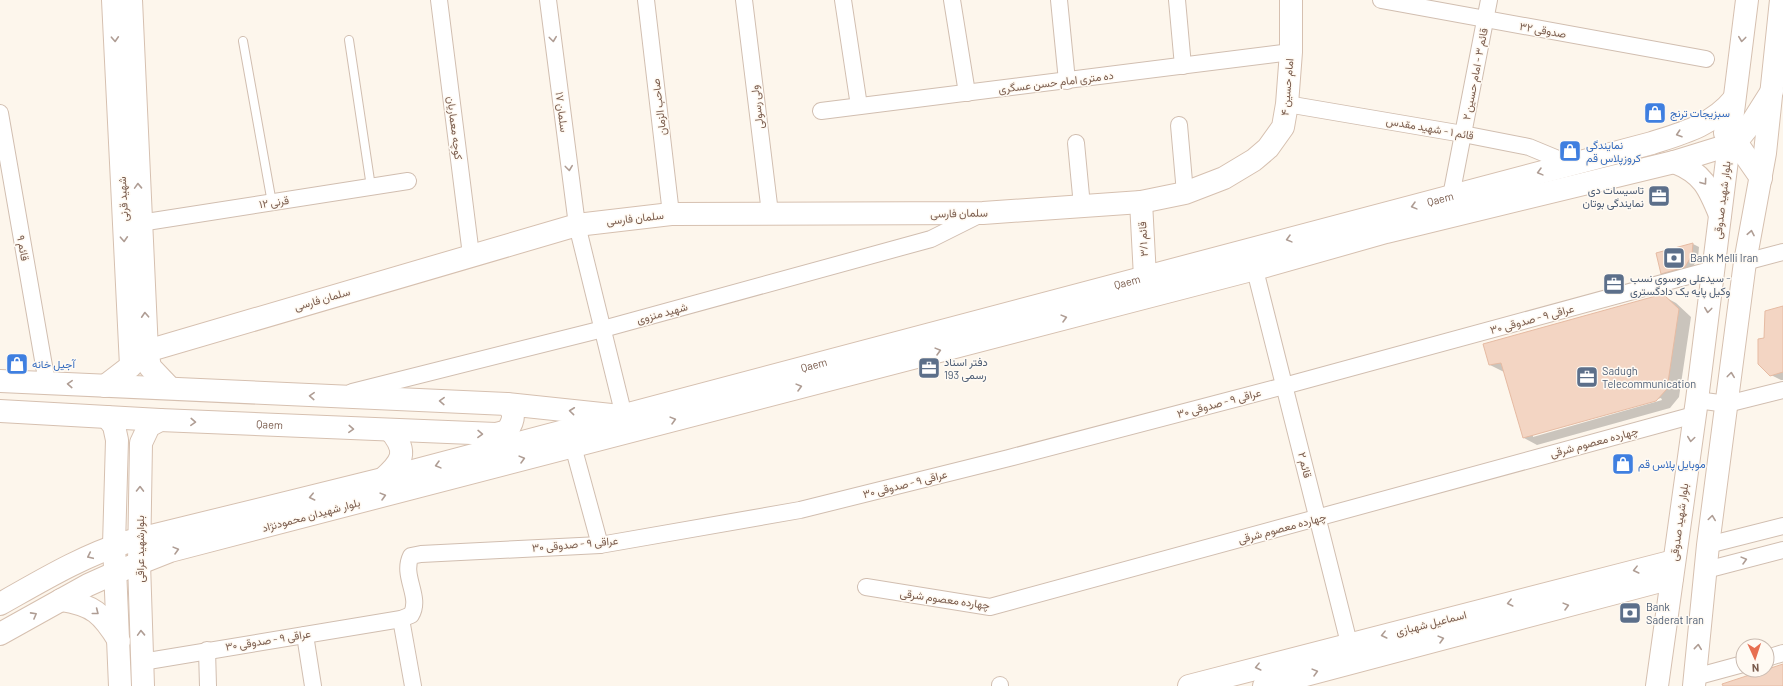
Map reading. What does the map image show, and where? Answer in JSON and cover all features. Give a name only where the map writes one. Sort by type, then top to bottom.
[{"type":"main road","name":"شهید قرنی","points":[[118,0],[140,223],[143,361]]},
{"type":"main road","name":"شهید قرنی","points":[[118,0],[143,361]]},
{"type":"main road","name":"امام حسین ۴","points":[[1141,202],[1185,193],[1224,178],[1254,160],[1268,148],[1283,127],[1287,104],[1291,52],[1291,0]]},
{"type":"main road","name":"بلوار شهید صدوقی","points":[[1656,686],[1696,407],[1720,216],[1732,141],[1734,99],[1747,0]]},
{"type":"main road","points":[[1695,682],[1708,545],[1745,262],[1765,153],[1778,94],[1781,0]]},
{"type":"main road","points":[[1732,141],[1778,94]]},
{"type":"main road","name":"Qaem","points":[[0,380],[507,404],[630,423],[1252,259],[1451,196],[1652,143],[1704,124],[1719,114],[1734,99]]},
{"type":"main road","points":[[1704,124],[1720,129],[1732,141],[1761,178]]},
{"type":"main road","points":[[1765,153],[1770,144],[1783,138]]},
{"type":"main road","name":"Qaem","points":[[630,423],[1145,277],[1252,259],[1386,232],[1674,162],[1732,141]]},
{"type":"main road","points":[[1674,162],[1690,168],[1700,177],[1711,194],[1720,216]]},
{"type":"main road","name":"سلمان فارسی","points":[[143,361],[471,256],[577,225],[671,214],[983,213],[1141,202]]},
{"type":"main road","name":"قائم ۳/۱","points":[[1141,202],[1145,277]]},
{"type":"main road","points":[[105,386],[143,361],[170,388]]},
{"type":"main road","name":"Qaem","points":[[0,412],[496,434],[507,431],[514,421],[512,410],[507,404]]},
{"type":"main road","points":[[107,417],[114,426],[116,440],[114,546],[117,572],[120,686]]},
{"type":"main road","name":"بلوارشهید عراقی","points":[[143,686],[139,563],[141,443],[149,426],[160,420]]},
{"type":"main road","name":"بلوار شهیدان محمودنژاد","points":[[0,634],[61,600],[117,572],[170,551],[573,446],[630,423]]},
{"type":"main road","name":"بلوار شهیدان محمودنژاد","points":[[0,604],[80,561],[114,546],[383,479],[630,423]]},
{"type":"main road","points":[[116,440],[125,429],[133,429],[141,443]]},
{"type":"main road","points":[[383,479],[395,468],[402,452],[400,442],[390,430]]},
{"type":"main road","name":"اسماعیل شهبازی","points":[[1189,686],[1352,653],[1673,570]]},
{"type":"main road","points":[[61,600],[80,603],[95,610],[109,625],[118,641]]},
{"type":"main road","name":"اسماعیل شهبازی","points":[[1264,686],[1352,653]]},
{"type":"street","name":"کوچه معماریان","points":[[439,0],[471,256]]},
{"type":"street","name":"سلمان ۱۷","points":[[548,0],[577,225],[603,329],[630,423]]},
{"type":"street","name":"صاحب الزمان","points":[[646,0],[671,214]]},
{"type":"street","name":"ولی رسولی","points":[[744,0],[770,213]]},
{"type":"street","points":[[844,0],[859,106]]},
{"type":"street","points":[[952,0],[967,93]]},
{"type":"street","points":[[1059,0],[1067,80]]},
{"type":"street","points":[[1177,0],[1183,66]]},
{"type":"street","name":"صدوقی ۳۲","points":[[1381,0],[1706,59]]},
{"type":"street","name":"قائم ۳ - امام حسین ۲","points":[[1451,196],[1489,0]]},
{"type":"street","name":"ده متری امام حسن عسگری","points":[[821,111],[1291,52]]},
{"type":"street","name":"قائم ۱ - شهید مقدس","points":[[1287,104],[1463,134],[1529,147],[1570,164]]},
{"type":"street","name":"قائم ۹","points":[[0,114],[47,383]]},
{"type":"street","points":[[1179,125],[1185,193]]},
{"type":"street","points":[[1076,143],[1082,206]]},
{"type":"street","name":"قرنی ۱۲","points":[[140,223],[408,182]]},
{"type":"street","name":"شهید منزوی","points":[[335,397],[603,329],[931,239],[983,213]]},
{"type":"street","points":[[1745,262],[1783,252]]},
{"type":"street","name":"قائم ۲","points":[[1252,259],[1352,653]]},
{"type":"street","name":"عراقی ۹ - صدوقی ۳۰","points":[[142,662],[401,619],[411,615],[415,604],[407,564],[411,556],[421,554],[600,545],[800,510],[1009,458],[1284,386],[1714,269]]},
{"type":"street","points":[[1696,407],[1727,404],[1783,390]]},
{"type":"street","name":"چهارده معصوم شرقی","points":[[866,588],[990,607],[1318,518],[1696,407]]},
{"type":"street","points":[[573,446],[600,545]]},
{"type":"street","points":[[1708,545],[1783,526]]},
{"type":"street","points":[[1706,570],[1783,550]]},
{"type":"street","points":[[401,619],[413,686]]},
{"type":"street","points":[[305,635],[313,686]]},
{"type":"street","points":[[207,650],[208,686]]},
{"type":"street","points":[[1695,682],[1735,667]]},
{"type":"lane","points":[[349,40],[371,187]]},
{"type":"lane","points":[[243,41],[272,203]]},
{"type":"building","name":"Bank Melli Iran","points":[[1693,243],[1692,255],[1685,267],[1661,274],[1656,253]]},
{"type":"building","name":"Sadugh Telecommunication","points":[[1663,294],[1679,309],[1667,389],[1656,401],[1523,438],[1501,363],[1489,365],[1483,344]]},
{"type":"building","points":[[1783,306],[1783,372],[1770,376],[1758,364],[1758,339],[1764,338],[1765,311]]},
{"type":"building","name":"موبایل پلاس قم","points":[[1628,455],[1630,469],[1618,474],[1615,459]]},
{"type":"building","points":[[1783,664],[1783,686],[1723,686],[1722,684],[1740,678],[1775,678],[1775,667]]},
{"type":"place","name":"سبزیجات ترنج","points":[[1655,113]]},
{"type":"place","name":"نمایندگی کروزپلاس قم","points":[[1570,151]]},
{"type":"place","name":"تاسیسات دی نمایندگی بوتان","points":[[1659,196]]},
{"type":"place","name":"Bank Melli Iran","points":[[1674,258]]},
{"type":"place","name":"سیدعلی موسوی نسب - وکیل پایه یک دادگستری","points":[[1614,284]]},
{"type":"place","name":"آجیل خانه","points":[[17,364]]},
{"type":"place","name":"دفتر اسناد رسمی 193","points":[[929,368]]},
{"type":"place","name":"Sadugh Telecommunication","points":[[1587,377]]},
{"type":"place","name":"موبایل پلاس قم","points":[[1623,464]]},
{"type":"place","name":"Bank Saderat Iran","points":[[1630,613]]}]
